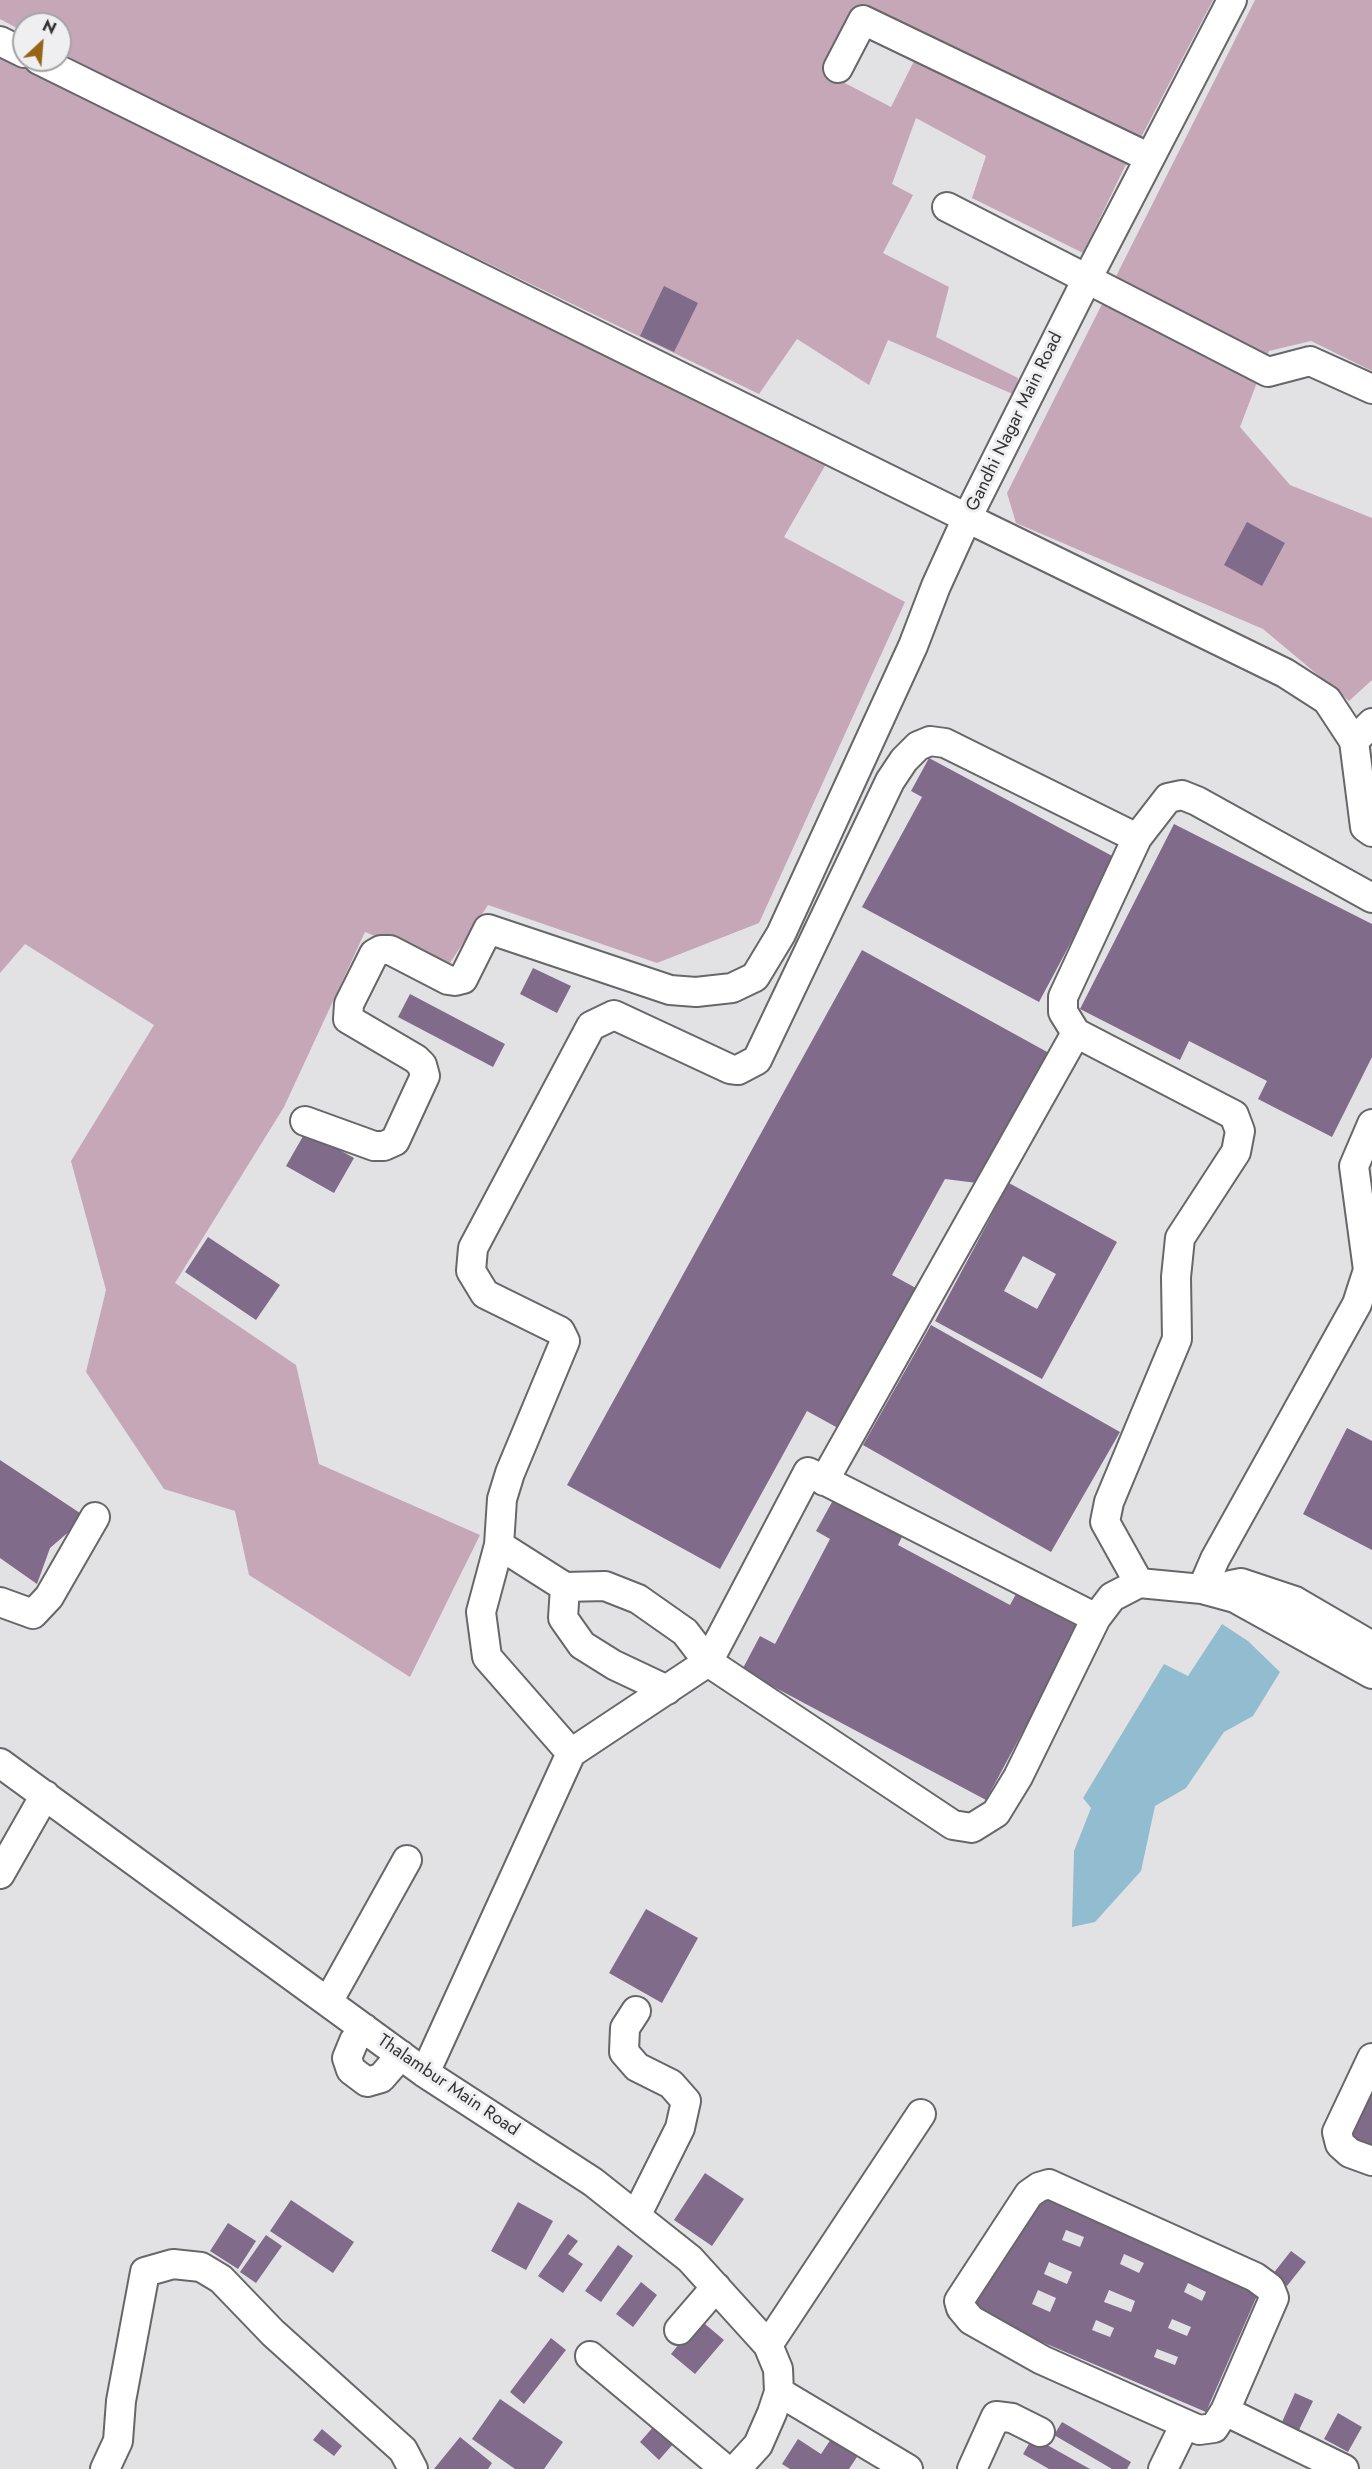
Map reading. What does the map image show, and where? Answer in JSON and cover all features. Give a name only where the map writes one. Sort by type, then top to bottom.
[{"type":"street","name":"Gandhi Nagar Main Road","points":[[1232,0],[1087,279],[967,518],[1285,673],[1327,700],[1363,732],[1365,827],[1372,832]]},
{"type":"street","points":[[838,68],[863,20],[1150,158]]},
{"type":"street","points":[[63,72],[967,518],[936,586],[913,646],[786,923],[755,977],[732,988],[696,992],[670,990],[488,929],[463,979],[455,981],[448,980],[390,950],[381,950],[374,954],[349,1004],[348,1019],[416,1059],[422,1065],[424,1076],[395,1141],[384,1146],[374,1146],[305,1121]]},
{"type":"street","points":[[947,207],[1268,372],[1310,361],[1372,389]]},
{"type":"street","points":[[571,1753],[487,1657],[481,1612],[499,1545],[502,1499],[510,1473],[564,1341],[560,1331],[485,1294],[471,1271],[473,1248],[591,1026],[614,1015],[730,1069],[738,1070],[757,1060],[890,781],[904,760],[918,746],[930,741],[945,743],[1137,837]]},
{"type":"street","points":[[1139,1583],[1106,1522],[1109,1502],[1177,1339],[1176,1277],[1180,1238],[1236,1152],[1240,1131],[1234,1115],[1076,1033],[1063,1012],[1063,997],[1137,837],[1168,798],[1182,795],[1372,898]]},
{"type":"street","points":[[824,1481],[1076,1033]]},
{"type":"street","points":[[1202,1589],[1215,1559],[1357,1305],[1368,1270],[1354,1166],[1372,1124]]},
{"type":"street","points":[[425,2073],[571,1753],[708,1662],[808,1473],[1096,1618]]},
{"type":"street","points":[[0,1602],[33,1614],[49,1597],[95,1517]]},
{"type":"street","points":[[499,1545],[565,1587],[605,1586],[638,1599],[685,1632],[708,1662],[953,1825],[972,1828],[996,1813],[1018,1777],[1096,1618],[1112,1597],[1139,1583],[1202,1589],[1235,1598],[1372,1674]]},
{"type":"street","points":[[1202,1589],[1241,1583],[1284,1597],[1372,1646]]},
{"type":"street","points":[[565,1587],[563,1618],[582,1645],[614,1665],[667,1690]]},
{"type":"street","name":"Thalambur Main Road","points":[[0,1763],[425,2073],[593,2182],[690,2259],[768,2345],[778,2369],[779,2392],[758,2445],[736,2469]]},
{"type":"street","points":[[0,1874],[45,1795]]},
{"type":"street","points":[[328,2002],[407,1860]]},
{"type":"street","points":[[636,2011],[625,2028],[624,2052],[637,2067],[671,2084],[686,2100],[680,2128],[636,2216]]},
{"type":"street","points":[[364,2028],[354,2041],[347,2058],[351,2070],[367,2082],[381,2078],[401,2055]]},
{"type":"street","points":[[1372,2058],[1337,2132],[1340,2144],[1350,2153],[1372,2161]]},
{"type":"street","points":[[768,2345],[921,2114]]},
{"type":"street","points":[[1049,2184],[1255,2277],[1270,2288],[1274,2298],[1225,2411],[1214,2428],[1199,2430],[1042,2360],[971,2320],[961,2308],[960,2301],[1029,2194],[1049,2184]]},
{"type":"street","points":[[105,2469],[117,2441],[121,2402],[145,2272],[173,2264],[201,2267],[221,2279],[273,2334],[403,2450],[413,2469]]},
{"type":"street","points":[[679,2330],[716,2287]]},
{"type":"street","points":[[590,2356],[725,2469]]},
{"type":"street","points":[[779,2392],[908,2469]]},
{"type":"street","points":[[1225,2411],[1344,2469]]},
{"type":"street","points":[[972,2469],[996,2416],[1012,2418],[1040,2433]]},
{"type":"street","points":[[1163,2469],[1185,2424]]},
{"type":"shaded area","points":[[0,0],[1213,0],[1137,145],[875,17],[841,81],[891,107],[918,53],[1129,158],[1083,253],[972,198],[986,156],[916,118],[892,184],[913,195],[883,253],[949,287],[936,337],[1018,378],[1015,395],[888,340],[869,385],[797,339],[759,394],[151,101],[72,58],[72,12],[12,12],[12,26],[0,19]]},
{"type":"shaded area","points":[[1255,0],[1372,0],[1372,371],[1311,341],[1269,351],[1240,427],[1290,485],[1372,518],[1372,680],[1349,701],[1263,629],[1016,523],[1007,493]]},
{"type":"shaded area","points":[[0,52],[12,58],[12,72],[40,72],[826,464],[784,537],[905,602],[759,923],[657,963],[488,905],[448,966],[365,932],[284,1107],[175,1283],[296,1365],[319,1464],[480,1535],[410,1677],[249,1575],[235,1511],[164,1489],[86,1372],[106,1290],[71,1161],[154,1025],[25,944],[0,973]]},
{"type":"water","points":[[1222,1624],[1248,1641],[1280,1672],[1253,1716],[1224,1732],[1186,1788],[1155,1806],[1141,1871],[1095,1922],[1072,1927],[1074,1851],[1091,1808],[1083,1798],[1164,1664],[1188,1676]]},
{"type":"building","points":[[664,286],[698,303],[674,352],[640,336]]},
{"type":"building","points":[[1247,522],[1285,543],[1262,586],[1224,565]]},
{"type":"building","points":[[929,758],[1116,858],[1039,1002],[862,907],[922,797],[911,791]]},
{"type":"building","points":[[1174,824],[1372,924],[1372,1057],[1332,1137],[1258,1099],[1267,1081],[1189,1041],[1180,1060],[1080,1009]]},
{"type":"building","points":[[862,950],[1049,1053],[977,1183],[945,1179],[892,1275],[925,1293],[847,1433],[807,1411],[720,1569],[567,1485]]},
{"type":"building","points":[[533,968],[571,986],[557,1013],[520,994]]},
{"type":"building","points":[[410,994],[505,1044],[493,1067],[398,1017]]},
{"type":"building","points":[[306,1131],[354,1158],[334,1193],[286,1166]]},
{"type":"building","points":[[1009,1183],[1117,1242],[1042,1379],[935,1321]],"holes":[[[1023,1256],[1056,1274],[1037,1309],[1004,1291]]]},
{"type":"building","points":[[208,1237],[280,1285],[256,1320],[185,1272]]},
{"type":"building","points":[[931,1325],[1120,1432],[1051,1552],[863,1445]]},
{"type":"building","points":[[1347,1428],[1372,1441],[1372,1550],[1303,1514]]},
{"type":"building","points":[[0,1460],[86,1517],[50,1548],[37,1584],[0,1558]]},
{"type":"building","points":[[837,1493],[906,1529],[898,1545],[1010,1605],[1016,1594],[1079,1627],[986,1800],[742,1670],[760,1636],[775,1644],[830,1539],[816,1531]]},
{"type":"building","points":[[646,1909],[698,1938],[662,2003],[609,1973]]},
{"type":"building","points":[[1372,2081],[1372,2153],[1347,2142]]},
{"type":"building","points":[[705,2173],[744,2199],[712,2246],[674,2220]]},
{"type":"building","points":[[1040,2191],[1260,2289],[1206,2412],[967,2310]],"holes":[[[1066,2230],[1084,2237],[1080,2247],[1062,2240]],[[1124,2254],[1144,2263],[1139,2273],[1120,2264]],[[1049,2262],[1072,2272],[1067,2284],[1044,2274]],[[1188,2283],[1206,2292],[1202,2301],[1184,2292]],[[1038,2290],[1056,2298],[1050,2312],[1032,2304]],[[1109,2290],[1135,2301],[1131,2312],[1104,2302]],[[1172,2319],[1191,2327],[1187,2336],[1168,2328]],[[1096,2320],[1114,2328],[1110,2337],[1092,2330]],[[1157,2349],[1178,2357],[1175,2365],[1154,2357]]]},
{"type":"building","points":[[291,2200],[354,2242],[333,2273],[270,2231]]},
{"type":"building","points":[[518,2202],[553,2221],[526,2270],[491,2251]]},
{"type":"building","points":[[228,2223],[256,2241],[238,2269],[210,2251]]},
{"type":"building","points":[[568,2234],[578,2241],[568,2254],[583,2264],[563,2293],[538,2276]]},
{"type":"building","points":[[266,2235],[282,2246],[256,2283],[240,2272]]},
{"type":"building","points":[[618,2245],[633,2256],[601,2302],[585,2291]]},
{"type":"building","points":[[1291,2251],[1306,2262],[1287,2286],[1272,2275]]},
{"type":"building","points":[[641,2282],[657,2295],[633,2327],[616,2314]]},
{"type":"building","points":[[699,2319],[724,2340],[695,2374],[671,2354]]},
{"type":"building","points":[[551,2338],[566,2350],[524,2404],[510,2392]]},
{"type":"building","points":[[1295,2393],[1313,2401],[1299,2430],[1282,2422]]},
{"type":"building","points":[[500,2399],[563,2442],[544,2469],[515,2469],[472,2439]]},
{"type":"building","points":[[1338,2413],[1362,2427],[1348,2452],[1324,2439]]},
{"type":"building","points":[[1062,2422],[1131,2462],[1127,2469],[1112,2469],[1054,2435]]},
{"type":"building","points":[[655,2425],[674,2443],[659,2460],[640,2442]]},
{"type":"building","points":[[322,2429],[342,2446],[334,2456],[313,2440]]},
{"type":"building","points":[[833,2436],[859,2454],[849,2469],[790,2469],[782,2464],[798,2439],[821,2454]]},
{"type":"building","points":[[460,2437],[492,2463],[488,2469],[434,2469]]},
{"type":"building","points":[[1033,2437],[1090,2469],[1049,2469],[1023,2454]]}]
